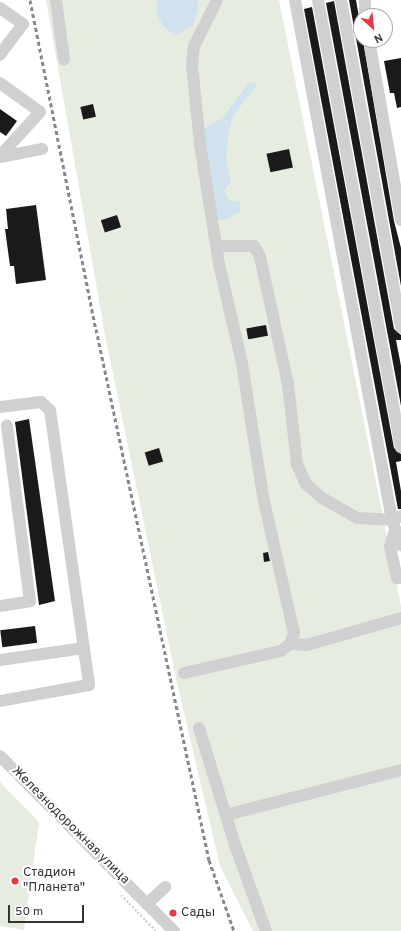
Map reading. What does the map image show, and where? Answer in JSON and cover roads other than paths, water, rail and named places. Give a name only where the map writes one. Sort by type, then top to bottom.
[{"type":"street","points":[[56,0],[64,59]]},
{"type":"street","points":[[184,674],[281,651],[290,644],[294,633],[263,496],[242,363],[216,246],[200,144],[192,65],[194,46],[217,0]]},
{"type":"street","points":[[295,0],[398,531],[390,546],[399,578]]},
{"type":"street","points":[[341,0],[401,328]]},
{"type":"street","points":[[318,3],[401,447]]},
{"type":"street","points":[[0,8],[23,24],[0,55]]},
{"type":"street","points":[[370,48],[401,220]]},
{"type":"street","points":[[0,84],[40,112],[0,156]]},
{"type":"street","points":[[0,156],[42,149]]},
{"type":"street","points":[[216,246],[254,246],[260,257],[288,384],[299,473],[322,498],[357,518],[398,531]]},
{"type":"street","points":[[0,407],[40,402],[50,410],[89,685],[0,701]]},
{"type":"street","points":[[0,606],[30,601],[7,426]]},
{"type":"street","points":[[290,644],[307,645],[401,618]]},
{"type":"street","points":[[0,660],[84,648]]},
{"type":"street","points":[[199,728],[249,887],[266,931]]},
{"type":"street","name":"Железнодорожная улица","points":[[0,756],[174,931]]},
{"type":"street","points":[[226,815],[401,770]]},
{"type":"street","points":[[147,904],[165,887]]},
{"type":"water","points":[[157,0],[197,0],[199,7],[193,25],[175,36],[163,26],[156,12]]},
{"type":"water","points":[[249,83],[258,83],[233,116],[228,135],[226,160],[231,182],[224,191],[229,200],[240,202],[240,212],[228,219],[216,221],[208,182],[209,164],[200,131],[222,118]]},
{"type":"railway","points":[[30,0],[96,329],[209,860],[234,931]]},
{"type":"place","name":"Стадион \"Планета\"","points":[[15,881]]},
{"type":"place","name":"Сады","points":[[173,913]]}]
